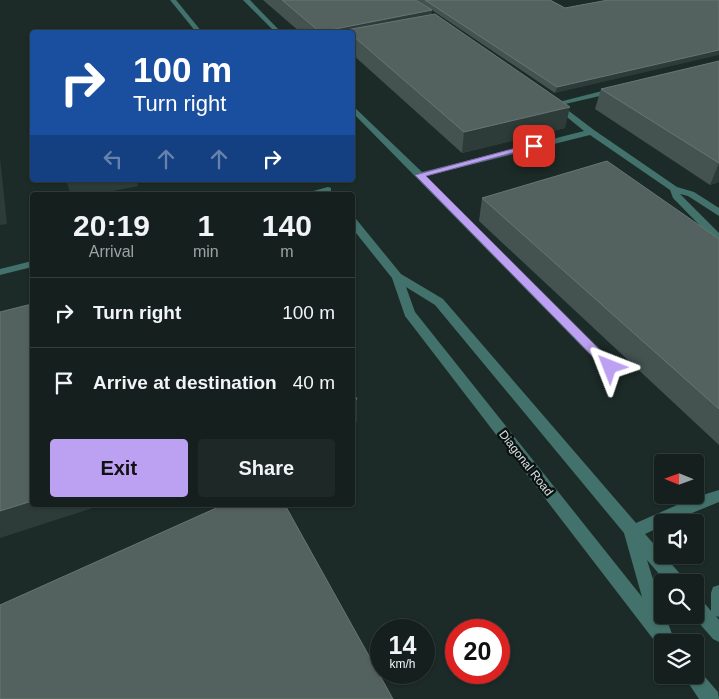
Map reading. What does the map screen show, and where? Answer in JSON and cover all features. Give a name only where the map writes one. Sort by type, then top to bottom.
[{"type":"street","points":[[173,0],[197,30]]},
{"type":"street","points":[[246,0],[276,30]]},
{"type":"street","points":[[555,104],[623,88]]},
{"type":"street","points":[[547,99],[590,132],[674,189],[692,194],[719,213]]},
{"type":"street","points":[[355,110],[610,367]]},
{"type":"street","points":[[420,175],[590,132]]},
{"type":"street","points":[[322,182],[329,192]]},
{"type":"street","points":[[674,189],[676,196],[719,239]]},
{"type":"street","name":"Diagonal Road","points":[[355,225],[397,277],[409,313],[660,634]]},
{"type":"street","points":[[0,272],[30,264]]},
{"type":"street","name":"Diagonal Road","points":[[397,277],[440,302],[669,574]]},
{"type":"street","points":[[663,634],[645,582],[632,532],[655,524],[698,503],[719,496]]},
{"type":"street","points":[[719,593],[719,609]]},
{"type":"street","points":[[704,616],[719,633]]},
{"type":"street","points":[[699,684],[711,699]]},
{"type":"building","points":[[282,0],[416,0],[432,10],[330,30],[318,30]]},
{"type":"building","points":[[425,0],[550,0],[565,8],[608,0],[719,0],[719,50],[557,87]]},
{"type":"building","points":[[435,14],[570,107],[464,132],[355,38],[355,30],[346,30]]},
{"type":"building","points":[[719,61],[719,163],[601,89]]},
{"type":"building","points":[[607,161],[719,239],[719,409],[482,198]]},
{"type":"building","points":[[30,304],[30,502],[0,511],[0,312]]},
{"type":"building","points":[[219,507],[286,507],[370,658],[370,684],[385,684],[393,699],[0,699],[0,605]]},
{"type":"route","points":[[534,146],[420,175],[610,367]]}]
